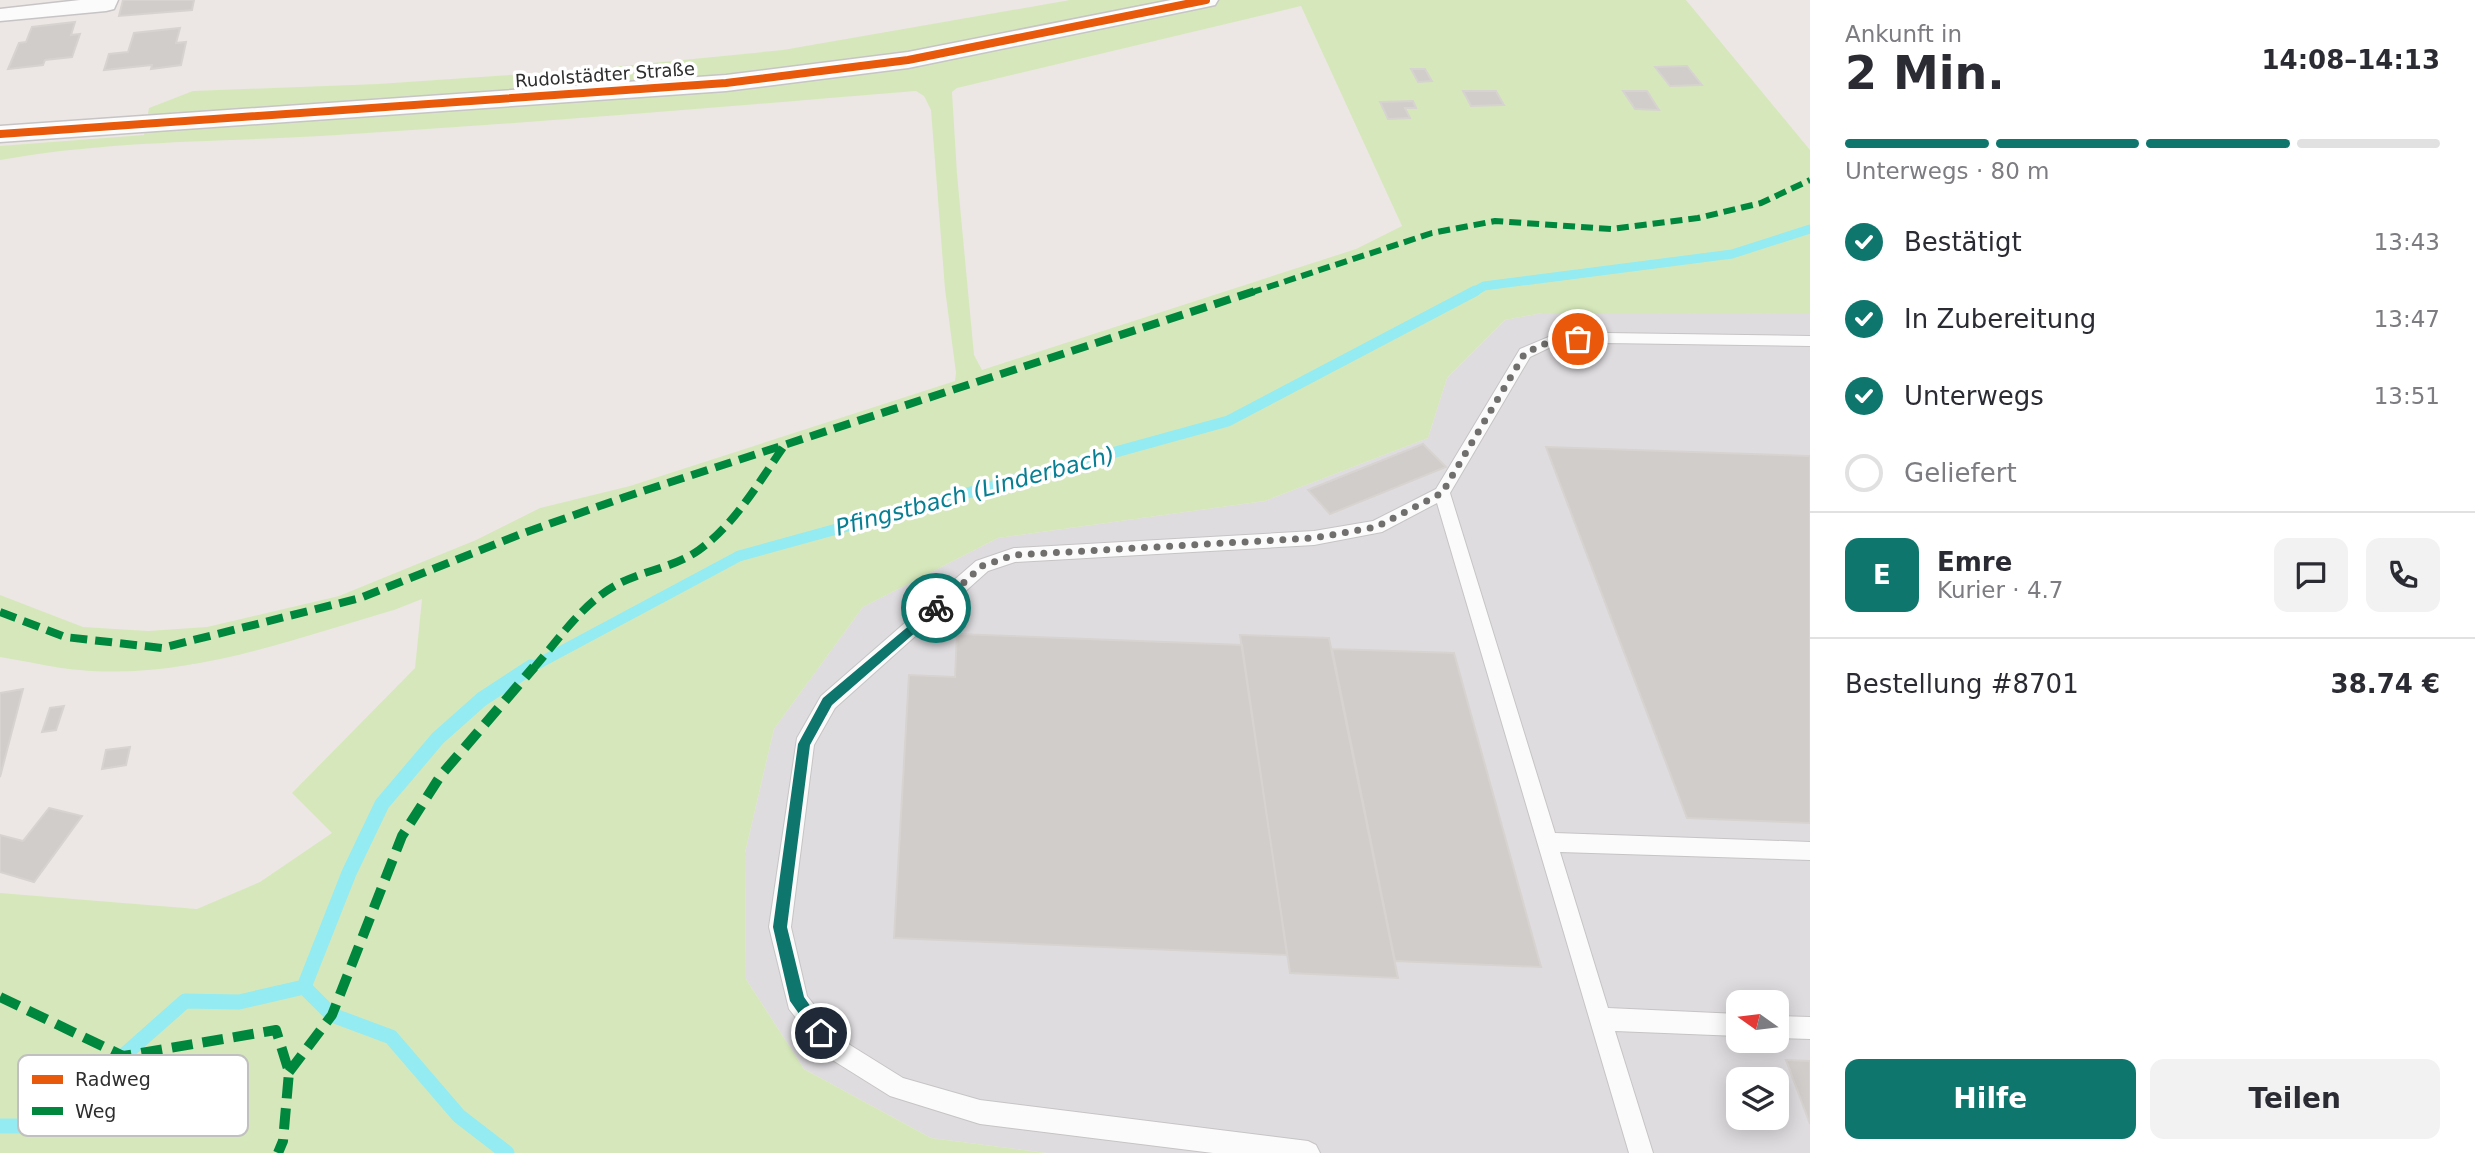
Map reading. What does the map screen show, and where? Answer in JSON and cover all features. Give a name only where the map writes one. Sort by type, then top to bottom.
[{"type":"street","points":[[3,12],[106,4],[107,0]]},
{"type":"street","name":"Rudolstädter Straße","points":[[0,134],[726,83],[894,62],[994,45],[1206,0]]},
{"type":"lane","points":[[1308,1153],[980,1112],[898,1088],[834,1048],[797,1001],[780,927],[804,744],[828,702],[982,566],[1014,555],[1314,538],[1376,527],[1442,493],[1525,353],[1551,341],[1606,338],[1810,341]]},
{"type":"lane","points":[[1442,493],[1641,1153]]},
{"type":"lane","points":[[1547,842],[1810,851]]},
{"type":"lane","points":[[1601,1019],[1726,1024]]},
{"type":"lane","points":[[1789,1027],[1810,1028]]},
{"type":"shaded area","points":[[1542,313],[1810,314],[1810,1153],[1046,1153],[931,1138],[804,1069],[746,979],[745,853],[774,729],[863,607],[998,538],[1265,501],[1428,438],[1447,378],[1505,320]]},
{"type":"green space","points":[[1070,0],[1686,0],[1810,150],[1810,314],[1542,313],[1505,320],[1447,378],[1428,438],[1265,501],[998,538],[863,607],[774,729],[745,853],[746,979],[804,1069],[931,1138],[1046,1153],[0,1153],[0,893],[197,909],[260,882],[332,833],[292,793],[415,668],[422,599],[394,610],[239,655],[159,669],[119,671],[69,669],[0,657],[0,595],[83,627],[148,631],[207,627],[339,596],[476,540],[540,508],[630,486],[955,381],[931,110],[924,96],[916,91],[409,130],[125,145],[0,160],[0,146],[144,135],[149,108],[193,91],[378,84],[581,70],[783,50]],"holes":[[[1301,6],[1402,226],[1356,249],[982,370],[974,355],[952,92],[957,88]]]},
{"type":"building","points":[[123,0],[194,0],[192,10],[119,16]]},
{"type":"building","points":[[75,22],[71,35],[80,34],[72,57],[45,60],[43,65],[8,69],[19,43],[26,42],[32,27]]},
{"type":"building","points":[[180,28],[176,43],[186,42],[181,65],[104,70],[109,54],[128,52],[134,33]]},
{"type":"building","points":[[1687,66],[1702,85],[1670,86],[1655,67]]},
{"type":"building","points":[[1411,69],[1425,69],[1432,81],[1418,82]]},
{"type":"building","points":[[1463,91],[1496,91],[1504,105],[1471,106]]},
{"type":"building","points":[[1623,91],[1647,91],[1659,110],[1635,109]]},
{"type":"building","points":[[1413,101],[1416,108],[1405,108],[1410,118],[1388,119],[1380,102]]},
{"type":"building","points":[[1423,444],[1446,467],[1330,514],[1308,490]]},
{"type":"building","points":[[1546,447],[1810,456],[1810,823],[1687,818]]},
{"type":"building","points":[[957,634],[1242,645],[1287,955],[894,938],[909,675],[955,677]]},
{"type":"building","points":[[1240,635],[1329,638],[1398,978],[1290,973]]},
{"type":"building","points":[[1332,649],[1454,653],[1541,967],[1395,961]]},
{"type":"building","points":[[23,689],[0,777],[0,693]]},
{"type":"building","points":[[64,706],[56,730],[42,732],[50,708]]},
{"type":"building","points":[[130,747],[126,765],[102,769],[106,750]]},
{"type":"building","points":[[49,808],[82,816],[34,882],[0,872],[0,835],[23,841]]},
{"type":"building","points":[[1786,1060],[1810,1061],[1810,1124],[1789,1067]]},
{"type":"waterway","name":"Pfingstbach (Linderbach)","points":[[1472,293],[1484,286],[1732,254],[1810,229]]},
{"type":"waterway","name":"Pfingstbach (Linderbach)","points":[[528,669],[739,556],[1228,421],[1475,291]]},
{"type":"waterway","name":"Pfingstbach (Linderbach)","points":[[304,987],[349,873],[382,804],[438,738],[482,699],[531,667]]},
{"type":"waterway","points":[[124,1055],[185,1001],[239,1002],[304,987]]},
{"type":"waterway","points":[[304,987],[332,1015],[391,1037],[459,1116],[507,1153]]},
{"type":"waterway","points":[[0,1126],[18,1126]]},
{"type":"marked path","points":[[0,612],[65,637],[162,648],[360,598],[521,534],[625,497],[1432,233],[1495,221],[1611,229],[1698,218],[1761,203],[1810,180]]},
{"type":"marked path","points":[[289,1072],[332,1015],[402,836],[441,775],[585,608],[620,583],[665,568],[699,550],[731,521],[784,446]]},
{"type":"marked path","points":[[0,997],[121,1055]]},
{"type":"marked path","points":[[129,1055],[276,1030],[289,1072],[283,1141],[278,1153]]},
{"type":"cycle path","points":[[0,134],[726,83],[908,60],[994,45],[1206,0]]},
{"type":"way so far","points":[[936,608],[982,566],[1014,555],[1314,538],[1376,527],[1442,493],[1484,427],[1525,353],[1551,341],[1578,339]]},
{"type":"route","points":[[821,1033],[797,1001],[780,927],[804,744],[828,702],[936,608]]}]
